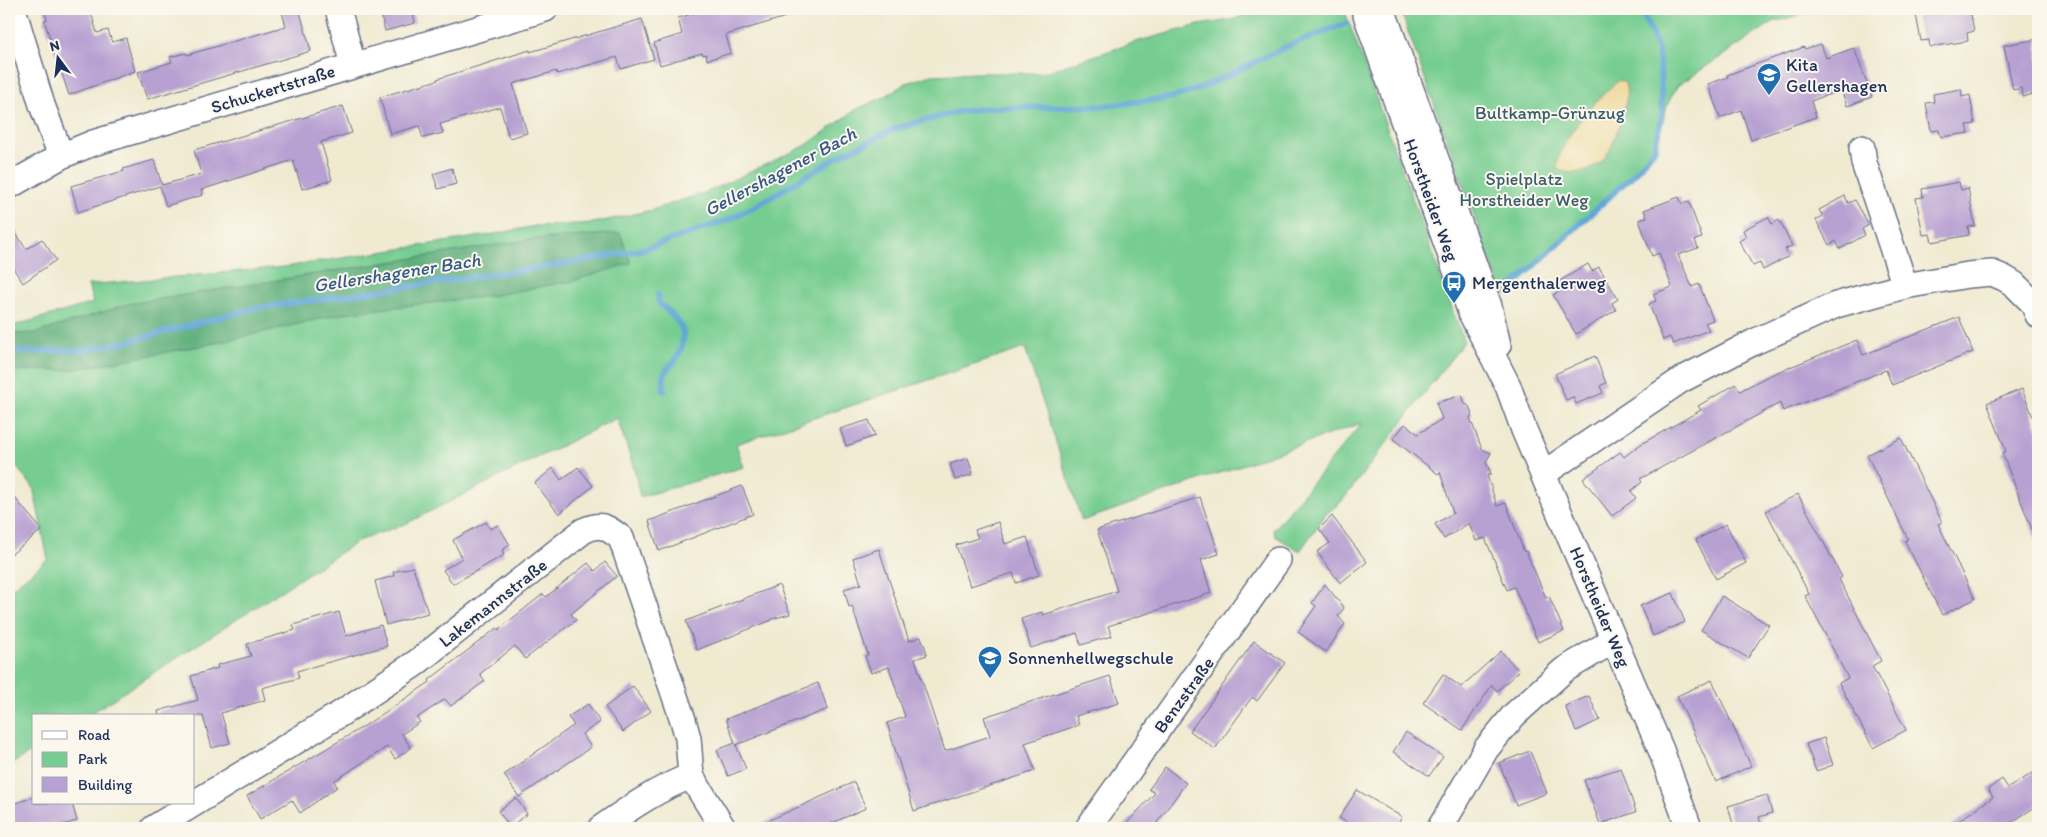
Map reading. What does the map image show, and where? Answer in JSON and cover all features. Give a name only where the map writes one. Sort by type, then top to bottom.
[{"type":"street","points":[[13,9],[42,105],[61,156]]},
{"type":"street","points":[[338,9],[353,65]]},
{"type":"street","name":"Schuckertstraße","points":[[9,186],[61,156],[103,140],[545,9]]},
{"type":"street","name":"Horstheider Weg","points":[[1364,9],[1471,313],[1508,386],[1543,474],[1664,758],[1689,828]]},
{"type":"street","name":"Horstheider Weg","points":[[1382,9],[1489,306],[1508,386]]},
{"type":"street","points":[[1862,148],[1864,163],[1905,286]]},
{"type":"street","points":[[1543,474],[1681,380],[1733,352],[1836,305],[1905,286],[1968,275],[1992,273],[2014,284],[2033,303],[2038,315]]},
{"type":"street","name":"Lakemannstraße","points":[[195,803],[340,714],[416,663],[583,531],[594,526],[604,526],[621,538],[683,720],[688,738],[691,776]]},
{"type":"street","name":"Benzstraße","points":[[1088,828],[1278,560]]},
{"type":"street","points":[[1440,828],[1486,749],[1514,715],[1564,670],[1614,640]]},
{"type":"street","points":[[601,828],[643,799],[670,784],[691,776],[723,828]]},
{"type":"street","name":"Lakemannstraße","points":[[154,828],[193,804]]},
{"type":"green space","points":[[1259,9],[1344,9],[1464,342],[1342,501],[1326,514],[1300,551],[1275,536],[1273,530],[1362,423],[1082,521],[1025,348],[736,444],[744,467],[640,497],[634,468],[617,418],[405,524],[360,540],[90,714],[32,714],[32,751],[9,766],[9,591],[48,559],[33,487],[9,458],[9,327],[93,303],[88,285],[285,267],[535,226],[594,223],[652,210],[707,192],[805,146],[857,109],[886,96],[906,83],[932,75],[1042,73],[1139,41],[1199,25],[1232,20]]},
{"type":"green space","name":"Bultkamp-Grünzug","points":[[1400,9],[1824,9],[1773,22],[1677,86],[1667,105],[1656,149],[1634,177],[1584,221],[1509,293],[1503,296]]},
{"type":"green space","points":[[620,233],[631,263],[573,281],[490,296],[346,313],[216,343],[71,370],[9,371],[9,334],[36,333],[128,304],[527,240]]},
{"type":"sand","points":[[1619,80],[1625,83],[1626,100],[1613,144],[1604,159],[1585,171],[1571,173],[1557,169],[1559,158],[1571,133],[1600,97]]},
{"type":"building","points":[[44,9],[90,9],[97,33],[108,30],[112,42],[126,38],[135,71],[69,95],[44,20],[47,20]]},
{"type":"building","points":[[281,9],[299,9],[311,51],[147,99],[138,72],[172,62],[170,57],[186,53],[187,55],[286,26]]},
{"type":"building","points":[[379,9],[412,9],[415,23],[385,31]]},
{"type":"building","points":[[710,9],[799,9],[799,13],[726,35],[731,53],[707,60],[706,54],[703,55],[702,53],[660,65],[654,43],[682,34],[678,18]]},
{"type":"building","points":[[1915,9],[1970,9],[1974,31],[1967,33],[1968,41],[1930,47],[1929,40],[1921,41]]},
{"type":"building","points":[[642,19],[654,59],[621,69],[617,57],[557,74],[556,71],[513,84],[527,133],[509,138],[500,107],[440,124],[443,133],[423,138],[419,126],[390,134],[380,97],[530,50],[530,52]]},
{"type":"building","points":[[2038,39],[2038,93],[2022,97],[2021,88],[2013,90],[2004,45]]},
{"type":"building","name":"Kita Gellershagen","points":[[1821,44],[1826,58],[1854,48],[1872,97],[1847,106],[1841,90],[1811,101],[1816,117],[1751,140],[1741,110],[1720,118],[1708,84],[1728,77],[1727,75],[1804,47],[1805,49]]},
{"type":"building","points":[[1961,89],[1962,97],[1970,95],[1975,124],[1967,125],[1969,133],[1941,137],[1939,130],[1931,131],[1926,103],[1934,102],[1933,94]]},
{"type":"building","points":[[343,106],[352,133],[321,142],[332,180],[302,189],[293,160],[201,190],[203,195],[166,206],[160,186],[78,212],[71,186],[124,171],[123,169],[154,160],[162,185],[201,174],[194,150]]},
{"type":"building","points":[[452,168],[456,184],[438,189],[433,174]]},
{"type":"building","points":[[1959,182],[1961,190],[1968,188],[1975,226],[1968,227],[1969,235],[1932,242],[1930,234],[1923,235],[1916,198],[1923,197],[1922,189]]},
{"type":"building","points":[[1845,196],[1848,203],[1855,200],[1869,225],[1862,229],[1865,235],[1840,249],[1836,241],[1829,245],[1816,220],[1823,216],[1819,210]]},
{"type":"building","points":[[1679,197],[1682,204],[1689,202],[1702,238],[1695,240],[1698,248],[1678,255],[1692,287],[1699,284],[1713,320],[1705,323],[1709,330],[1673,344],[1670,337],[1663,340],[1649,304],[1656,301],[1653,294],[1672,287],[1659,253],[1652,256],[1639,220],[1647,217],[1644,210]]},
{"type":"building","points":[[1768,217],[1772,224],[1779,220],[1792,246],[1785,249],[1789,256],[1763,270],[1760,263],[1753,266],[1739,241],[1746,237],[1743,230]]},
{"type":"building","points":[[9,222],[26,249],[42,239],[56,260],[23,283],[9,262]]},
{"type":"building","points":[[1588,264],[1592,271],[1599,267],[1618,299],[1612,303],[1616,310],[1576,334],[1553,295],[1560,291],[1555,284]]},
{"type":"building","points":[[1959,317],[1973,352],[1892,385],[1886,370],[1783,411],[1780,403],[1640,479],[1642,482],[1631,491],[1636,498],[1612,516],[1583,479],[1620,452],[1624,457],[1641,444],[1701,410],[1698,406],[1736,384],[1740,391],[1768,376],[1857,340],[1863,355]]},
{"type":"building","points":[[1595,356],[1606,383],[1600,386],[1603,393],[1576,404],[1573,397],[1566,400],[1555,374]]},
{"type":"building","points":[[2022,389],[2038,430],[2037,542],[2002,453],[2006,451],[1987,403]]},
{"type":"building","points":[[1462,395],[1465,404],[1469,406],[1472,414],[1470,418],[1482,449],[1491,453],[1486,462],[1491,474],[1487,475],[1497,506],[1506,503],[1524,552],[1526,551],[1546,598],[1549,596],[1564,631],[1538,642],[1514,587],[1507,590],[1485,538],[1476,541],[1469,523],[1444,539],[1435,524],[1453,513],[1440,472],[1438,474],[1393,439],[1405,424],[1418,434],[1442,419],[1436,403]]},
{"type":"building","points":[[869,420],[875,436],[846,446],[840,429]]},
{"type":"building","points":[[1901,438],[1942,522],[1938,524],[1975,599],[1942,615],[1905,541],[1908,539],[1867,455]]},
{"type":"building","points":[[968,458],[973,474],[955,480],[950,464]]},
{"type":"building","points":[[578,467],[593,486],[559,514],[535,483],[553,468],[561,480]]},
{"type":"building","points":[[742,486],[753,514],[659,551],[649,521]]},
{"type":"building","points":[[9,491],[42,530],[9,556]]},
{"type":"building","points":[[1798,494],[1842,577],[1839,579],[1881,661],[1872,666],[1906,730],[1873,748],[1839,683],[1848,678],[1805,596],[1809,594],[1766,511]]},
{"type":"building","points":[[1200,497],[1219,554],[1201,560],[1211,593],[1108,626],[1112,636],[1081,645],[1077,633],[1031,648],[1021,619],[1042,612],[1043,615],[1117,591],[1097,530]]},
{"type":"building","points":[[1332,516],[1367,562],[1340,583],[1317,552],[1330,543],[1319,529]]},
{"type":"building","points":[[486,522],[490,529],[498,525],[510,545],[502,550],[504,555],[453,584],[443,570],[462,558],[453,540]]},
{"type":"building","points":[[998,522],[1005,544],[1027,537],[1039,575],[1016,583],[1013,573],[970,586],[956,545],[978,538],[975,530]]},
{"type":"building","points":[[1726,524],[1746,563],[1716,579],[1696,540]]},
{"type":"building","points":[[879,549],[909,641],[921,637],[925,647],[927,655],[915,659],[945,751],[990,736],[984,717],[1110,676],[1119,703],[1076,716],[1079,725],[1025,743],[1035,771],[914,811],[887,723],[905,717],[889,667],[871,673],[865,656],[868,655],[852,606],[849,607],[844,589],[861,584],[853,558]]},
{"type":"building","points":[[605,562],[617,576],[571,614],[576,620],[525,659],[515,646],[480,674],[485,681],[451,706],[445,699],[417,718],[420,722],[402,734],[411,748],[395,759],[387,747],[334,781],[337,787],[300,813],[292,800],[260,819],[247,796],[366,725],[430,682],[429,680],[497,628],[498,630],[543,594],[546,597],[588,563],[595,571]]},
{"type":"building","points":[[413,567],[428,613],[386,625],[375,581],[394,576],[393,572]]},
{"type":"building","points":[[1325,584],[1344,608],[1338,616],[1345,624],[1326,652],[1298,632],[1316,606],[1312,603]]},
{"type":"building","points":[[779,585],[790,614],[772,619],[697,650],[686,621]]},
{"type":"building","points":[[1673,593],[1685,622],[1653,636],[1640,606]]},
{"type":"building","points":[[1722,596],[1769,625],[1748,658],[1701,630]]},
{"type":"building","points":[[339,612],[346,636],[381,625],[387,646],[297,671],[299,678],[262,688],[265,700],[221,713],[230,743],[212,748],[203,716],[195,716],[195,714],[159,714],[158,711],[198,700],[191,676],[218,668],[217,665],[251,656],[247,644],[295,630],[293,625]]},
{"type":"building","points":[[1254,641],[1285,663],[1257,701],[1252,697],[1215,749],[1190,731]]},
{"type":"building","points":[[1501,651],[1519,671],[1497,691],[1492,685],[1462,730],[1423,703],[1443,674],[1461,687]]},
{"type":"building","points":[[1712,680],[1751,766],[1716,782],[1677,696]]},
{"type":"building","points":[[818,683],[828,709],[736,745],[746,769],[728,776],[717,750],[735,743],[726,719]]},
{"type":"building","points":[[633,686],[651,711],[623,732],[605,707]]},
{"type":"building","points":[[1589,696],[1600,720],[1576,731],[1565,706]]},
{"type":"building","points":[[588,704],[600,722],[582,734],[591,747],[519,797],[504,775],[574,725],[568,717]]},
{"type":"building","points":[[1406,732],[1443,757],[1429,776],[1393,752]]},
{"type":"building","points":[[1824,738],[1833,765],[1816,771],[1806,744]]},
{"type":"building","points":[[1530,751],[1547,793],[1516,805],[1499,763]]},
{"type":"building","points":[[1165,767],[1186,783],[1153,828],[1122,828],[1155,793],[1149,789]]},
{"type":"building","points":[[1621,768],[1636,812],[1600,824],[1584,780]]},
{"type":"building","points":[[2038,770],[2038,805],[2003,828],[1948,828],[1993,797],[1988,789],[2002,779],[2008,788]]},
{"type":"building","points":[[854,782],[866,808],[821,828],[752,828]]},
{"type":"building","points":[[1357,790],[1402,817],[1395,828],[1355,828],[1339,818]]},
{"type":"building","points":[[1767,795],[1772,813],[1759,817],[1761,825],[1749,828],[1734,828],[1728,806]]},
{"type":"building","points":[[32,798],[32,804],[72,804],[77,821],[51,828],[9,828],[9,805]]},
{"type":"building","points":[[516,798],[527,814],[510,827],[498,811]]},
{"type":"waterway","points":[[1510,288],[1633,175],[1654,150],[1662,115],[1660,68],[1658,49],[1641,9]]},
{"type":"waterway","name":"Gellershagener Bach","points":[[9,352],[84,350],[126,342],[251,309],[565,264],[645,249],[730,219],[754,207],[841,155],[897,128],[957,112],[989,108],[1102,106],[1170,98],[1204,87],[1290,45],[1347,23]]},
{"type":"waterway","points":[[658,295],[659,303],[678,322],[683,334],[681,349],[664,375],[664,391]]},
{"type":"place","name":"Kita Gellershagen","points":[[1769,96]]},
{"type":"place","name":"Mergenthalerweg","points":[[1454,304]]},
{"type":"place","name":"Sonnenhellwegschule","points":[[990,679]]},
{"type":"park label","name":"Spielplatz Horstheider Weg","points":[[1524,189]]}]
